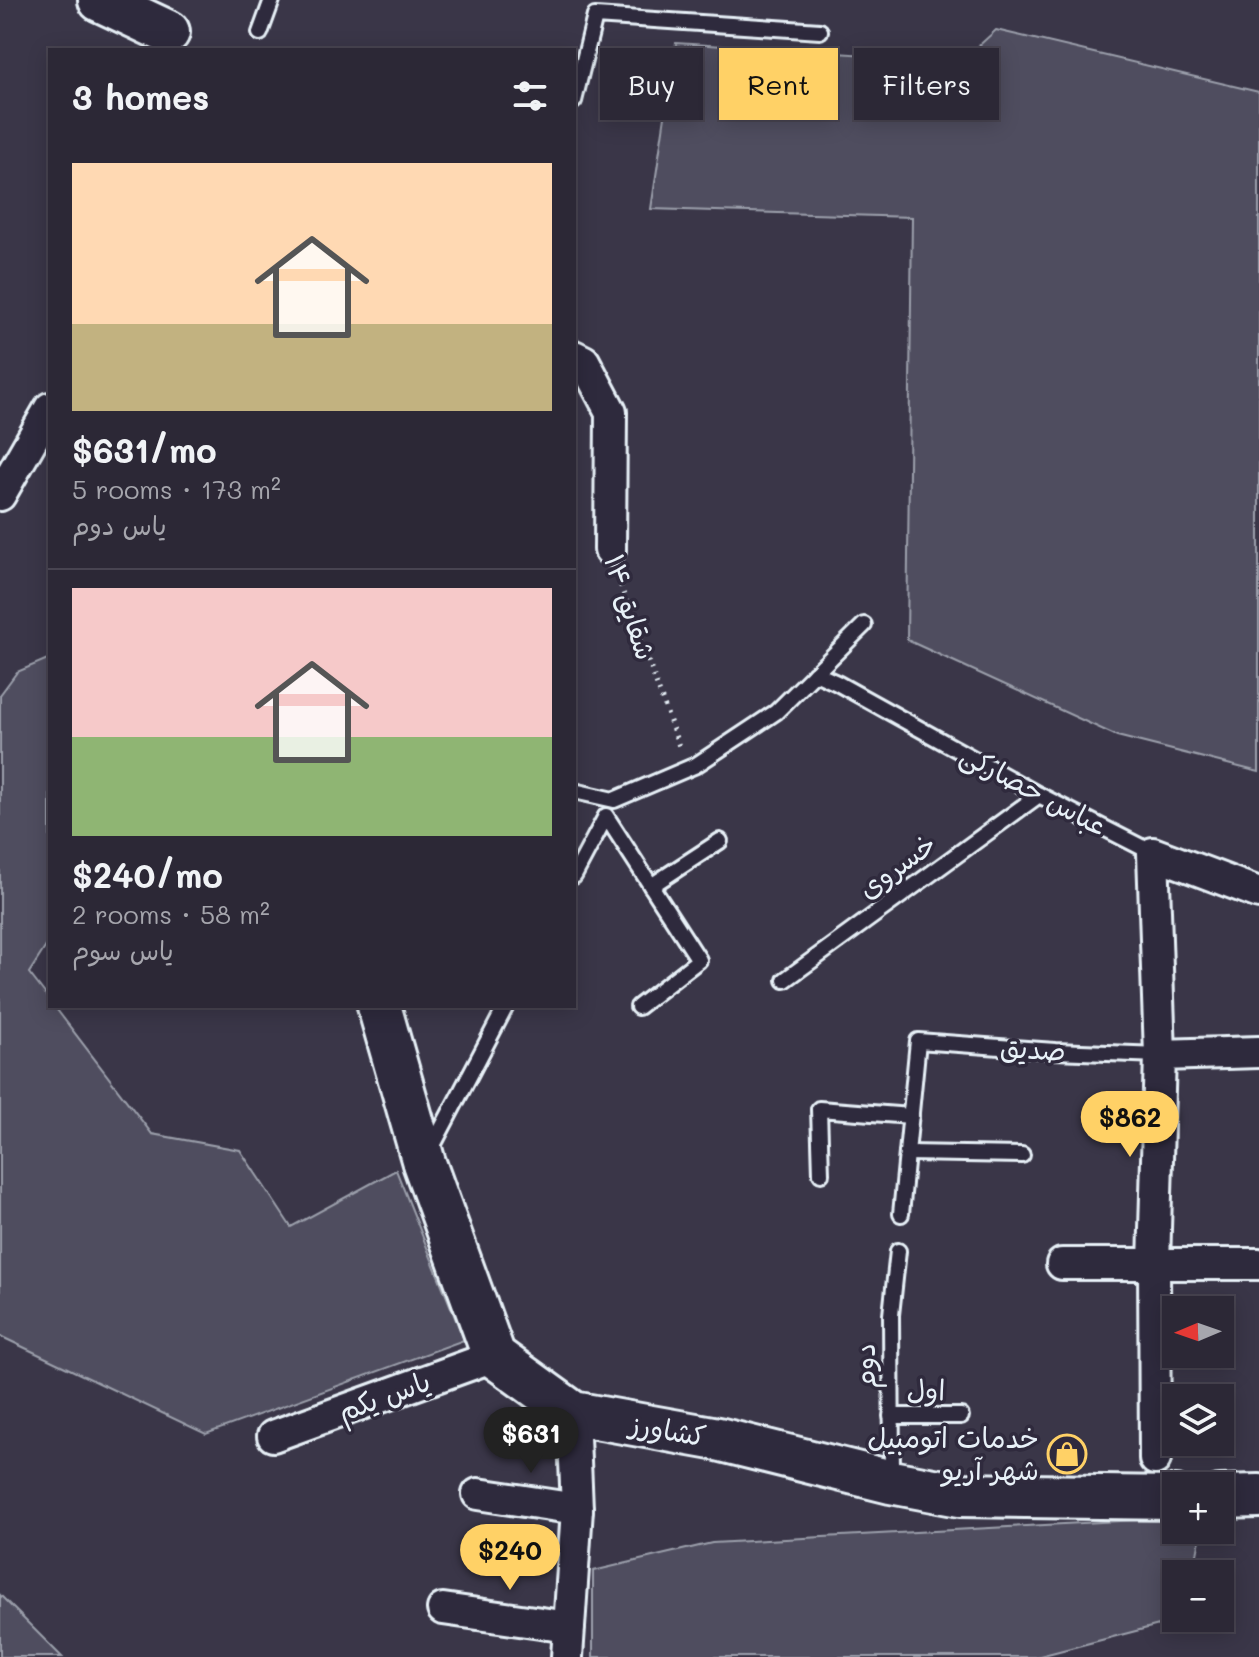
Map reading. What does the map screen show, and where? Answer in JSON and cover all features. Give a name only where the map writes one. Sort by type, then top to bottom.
[{"type":"street","points":[[100,0],[175,27]]},
{"type":"street","name":"شقایق ۱۴","points":[[576,357],[584,361],[611,412],[610,550]]},
{"type":"street","points":[[0,495],[48,411]]},
{"type":"street","points":[[1153,853],[1160,1055],[1154,1264],[1155,1459]]},
{"type":"street","name":"عباس حصارکی","points":[[1153,853],[1259,893]]},
{"type":"street","points":[[380,1008],[424,1163],[494,1356]]},
{"type":"street","name":"صدیق","points":[[1160,1055],[1259,1052]]},
{"type":"street","points":[[1062,1264],[1259,1264]]},
{"type":"street","name":"کشاورز","points":[[494,1356],[573,1413],[718,1439],[891,1482],[960,1495],[1162,1498]]},
{"type":"street","name":"یاس یکم","points":[[273,1436],[494,1356]]},
{"type":"street","points":[[443,1609],[568,1642],[577,1509],[573,1413]]},
{"type":"street","points":[[478,1494],[577,1509]]},
{"type":"street","points":[[1234,1497],[1259,1496]]},
{"type":"lane","points":[[260,33],[272,0]]},
{"type":"lane","points":[[576,93],[595,16],[820,31]]},
{"type":"lane","points":[[576,791],[614,800],[689,768],[776,712],[864,625]]},
{"type":"lane","name":"عباس حصارکی","points":[[815,673],[1153,853]]},
{"type":"lane","name":"خسروی","points":[[785,980],[1039,795]]},
{"type":"lane","points":[[576,872],[606,816],[699,960],[638,1007]]},
{"type":"lane","points":[[651,886],[720,841]]},
{"type":"lane","points":[[424,1163],[505,1008]]},
{"type":"lane","name":"صدیق","points":[[901,1214],[918,1041],[1160,1055]]},
{"type":"lane","points":[[821,1174],[819,1109],[911,1116]]},
{"type":"lane","points":[[907,1153],[1022,1155]]},
{"type":"lane","name":"دوم","points":[[891,1482],[891,1315],[898,1251]]},
{"type":"lane","name":"اول","points":[[891,1416],[961,1416]]},
{"type":"path","name":"شقایق ۱۴","points":[[610,550],[623,598],[672,731],[689,768]]},
{"type":"shaded area","points":[[996,30],[1259,92],[1259,772],[1117,736],[907,640],[912,217],[651,209],[664,120],[703,120],[703,48],[675,48],[676,43],[755,48],[719,48],[719,120],[838,120],[838,53],[854,54],[854,120],[999,120],[999,48],[976,48]]},
{"type":"shaded area","points":[[48,659],[48,943],[29,973],[48,997],[48,1008],[56,1008],[152,1134],[240,1150],[291,1227],[396,1170],[464,1340],[206,1434],[0,1336],[0,695],[17,672]]},
{"type":"shaded area","points":[[1162,1519],[1162,1544],[1199,1544],[1196,1560],[1162,1560],[1162,1624],[1036,1657],[593,1657],[593,1571],[712,1543]]},
{"type":"shaded area","points":[[0,1595],[62,1657],[0,1657]]},
{"type":"place","name":"خدمات اتومبیل شهر آریو","points":[[1067,1454]]}]
